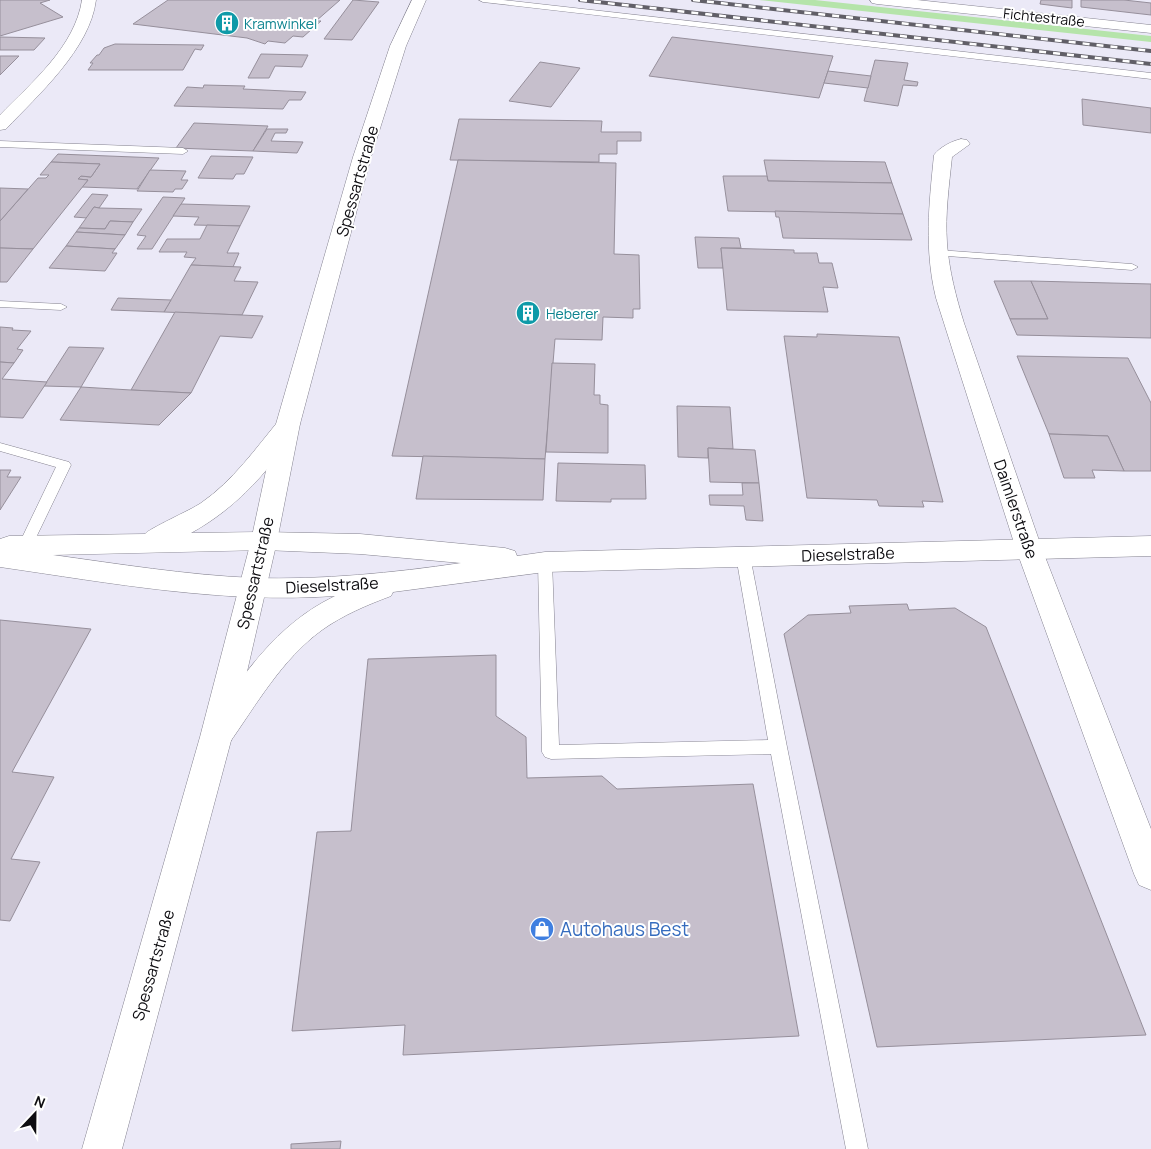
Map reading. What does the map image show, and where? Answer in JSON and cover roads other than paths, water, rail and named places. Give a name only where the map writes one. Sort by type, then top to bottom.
[{"type":"street","points":[[3,118],[77,36],[87,15],[89,0]]},
{"type":"street","name":"Fichtestraße","points":[[877,0],[941,3],[1151,29]]},
{"type":"street","name":"Spessartstraße","points":[[102,1149],[216,737],[264,541],[288,424],[362,157],[398,46],[418,1]]},
{"type":"street","name":"Daimlerstraße","points":[[961,144],[943,155],[937,226],[941,276],[953,323],[1029,548],[1151,874]]},
{"type":"street","points":[[124,544],[169,532],[206,514],[228,497],[247,477],[288,424]]},
{"type":"street","name":"Dieselstraße","points":[[12,546],[264,541],[360,544],[545,562]]},
{"type":"street","name":"Dieselstraße","points":[[0,557],[156,580],[252,588],[320,587],[406,582],[545,562],[1151,546]]},
{"type":"street","points":[[216,737],[281,652],[311,623],[374,591],[406,582]]},
{"type":"lane","points":[[483,0],[1151,76]]},
{"type":"lane","points":[[0,144],[183,151]]},
{"type":"lane","points":[[938,253],[1132,267]]},
{"type":"lane","points":[[0,304],[61,307]]},
{"type":"lane","points":[[0,447],[64,465],[12,546]]},
{"type":"lane","points":[[743,556],[856,1149]]},
{"type":"lane","points":[[545,562],[551,752],[778,747]]},
{"type":"railway","points":[[580,0],[1151,64]]},
{"type":"railway","points":[[693,0],[1151,51]]},
{"type":"place","name":"Kramwinkel","points":[[227,23]]},
{"type":"place","name":"Heberer","points":[[528,313]]},
{"type":"place","name":"Autohaus Best","points":[[542,929]]}]
